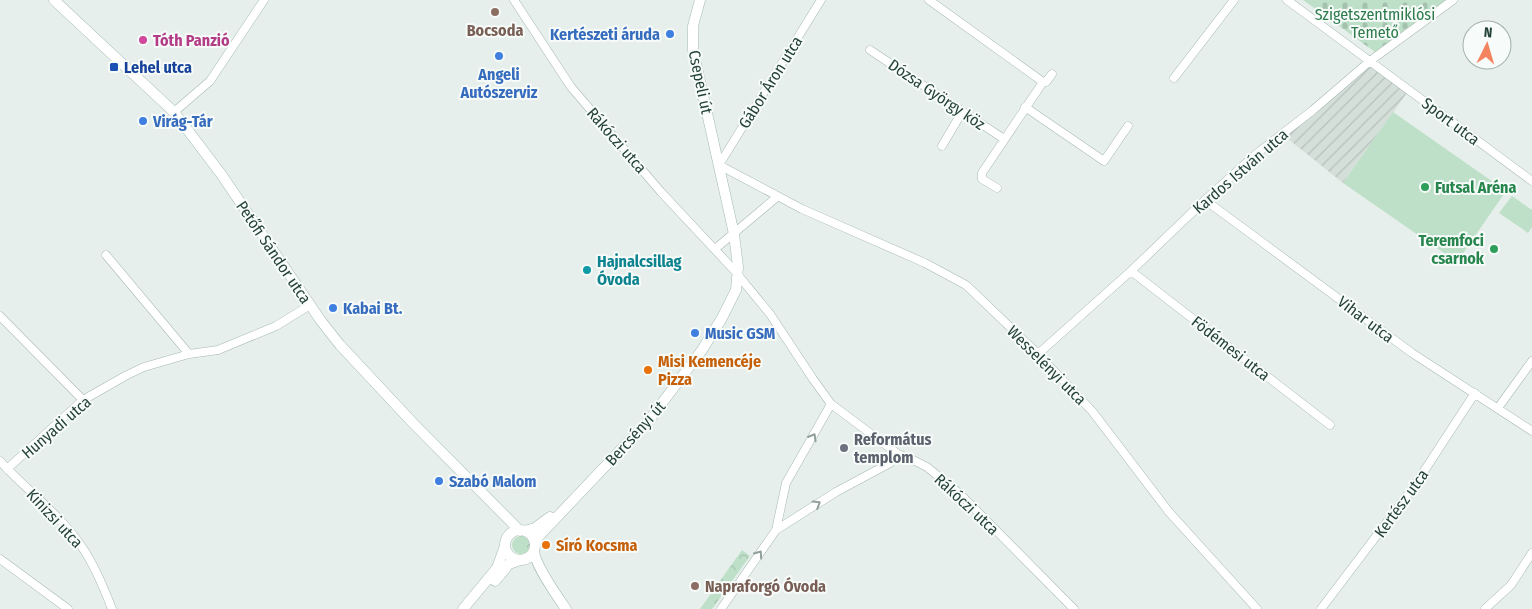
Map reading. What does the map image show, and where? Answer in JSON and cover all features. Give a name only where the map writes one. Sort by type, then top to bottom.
[{"type":"street","name":"Petőfi Sándor utca","points":[[54,0],[174,112],[221,174],[310,305],[340,345],[494,506],[522,531]]},
{"type":"street","points":[[174,112],[210,81],[264,0]]},
{"type":"street","name":"Rákóczi utca","points":[[514,0],[571,87],[661,192],[715,249],[770,314],[812,379],[831,404],[898,454],[927,467],[960,494],[1074,609]]},
{"type":"street","name":"Csepeli út","points":[[700,0],[693,26],[693,50],[719,165]]},
{"type":"street","name":"Gábor Áron utca","points":[[719,165],[821,0]]},
{"type":"street","points":[[929,0],[1043,82]]},
{"type":"street","points":[[1174,78],[1234,0]]},
{"type":"street","name":"Sport utca","points":[[1287,0],[1532,181]]},
{"type":"street","name":"Kardos István utca","points":[[1038,354],[1131,271],[1255,155],[1313,110],[1370,61],[1454,0]]},
{"type":"street","name":"Dózsa György köz","points":[[870,50],[1004,139]]},
{"type":"street","points":[[997,188],[982,179],[981,176],[1043,82],[1046,82],[1052,74]]},
{"type":"street","points":[[1025,108],[1104,160],[1128,126]]},
{"type":"street","points":[[942,146],[962,112]]},
{"type":"street","name":"Wesselényi utca","points":[[719,165],[817,216],[925,263],[966,285],[1038,354],[1092,411],[1169,512],[1257,609]]},
{"type":"street","name":"Bercsényi út","points":[[534,547],[538,537],[570,501],[645,424],[686,373],[727,308],[736,290],[735,272],[738,258],[719,165]]},
{"type":"street","points":[[715,249],[777,196]]},
{"type":"street","name":"Vihar utca","points":[[1205,200],[1412,353],[1532,431]]},
{"type":"street","points":[[106,256],[189,354]]},
{"type":"street","name":"Födémesi utca","points":[[1131,271],[1330,424]]},
{"type":"street","name":"Hunyadi utca","points":[[7,468],[83,400],[127,375],[144,367],[189,354],[218,350],[276,326],[310,305]]},
{"type":"street","points":[[0,316],[83,400]]},
{"type":"street","points":[[1498,408],[1532,361]]},
{"type":"street","name":"Kertész utca","points":[[1321,609],[1415,485],[1475,393]]},
{"type":"street","points":[[721,609],[776,530],[786,484],[831,404]]},
{"type":"street","points":[[776,530],[836,492],[890,463],[898,454]]},
{"type":"street","name":"Kinizsi utca","points":[[0,461],[51,511],[82,546],[103,584],[112,609]]},
{"type":"street","name":"Bercsényi út","points":[[522,531],[538,526],[570,501]]},
{"type":"street","name":"Petőfi Sándor utca","points":[[494,506],[504,526],[506,542]]},
{"type":"street","points":[[464,608],[497,568],[506,542],[515,532],[522,531],[532,536],[535,557],[566,609]]},
{"type":"street","points":[[506,542],[508,554],[515,559],[532,564],[547,580]]},
{"type":"street","points":[[464,608],[492,584],[509,564],[522,560],[534,547]]},
{"type":"street","points":[[1485,609],[1511,585],[1532,553]]},
{"type":"street","points":[[0,559],[67,609]]},
{"type":"shaded area","points":[[1370,61],[1409,90],[1343,183],[1282,134]]},
{"type":"green space","name":"Szigetszentmiklósi Temető","points":[[1303,0],[1446,0],[1375,52]]},
{"type":"green space","name":"Futsal Aréna","points":[[1393,112],[1506,191],[1457,262],[1343,183]]},
{"type":"green space","points":[[1512,196],[1532,210],[1532,227],[1528,233],[1499,213]]},
{"type":"green space","points":[[517,536],[525,536],[530,541],[528,552],[517,554],[512,549],[512,541]]},
{"type":"green space","points":[[742,550],[750,556],[712,609],[700,609]]},
{"type":"place","name":"Bocsoda","points":[[495,12]]},
{"type":"place","name":"Kertészeti áruda","points":[[670,34]]},
{"type":"place","name":"Tóth Panzió","points":[[143,40]]},
{"type":"place","name":"Angeli Autószerviz","points":[[499,56]]},
{"type":"place","name":"Lehel utca","points":[[114,67]]},
{"type":"place","name":"Virág-Tár","points":[[143,121]]},
{"type":"place","name":"Futsal Aréna","points":[[1425,187]]},
{"type":"place","name":"Teremfoci csarnok","points":[[1494,249]]},
{"type":"place","name":"Hajnalcsillag Óvoda","points":[[587,270]]},
{"type":"place","name":"Kabai Bt.","points":[[333,308]]},
{"type":"place","name":"Music GSM","points":[[695,333]]},
{"type":"place","name":"Misi Kemencéje Pizza","points":[[648,370]]},
{"type":"place","name":"Református templom","points":[[844,448]]},
{"type":"place","name":"Szabó Malom","points":[[439,481]]},
{"type":"place","name":"Síró Kocsma","points":[[546,545]]},
{"type":"place","name":"Napraforgó Óvoda","points":[[695,586]]}]
